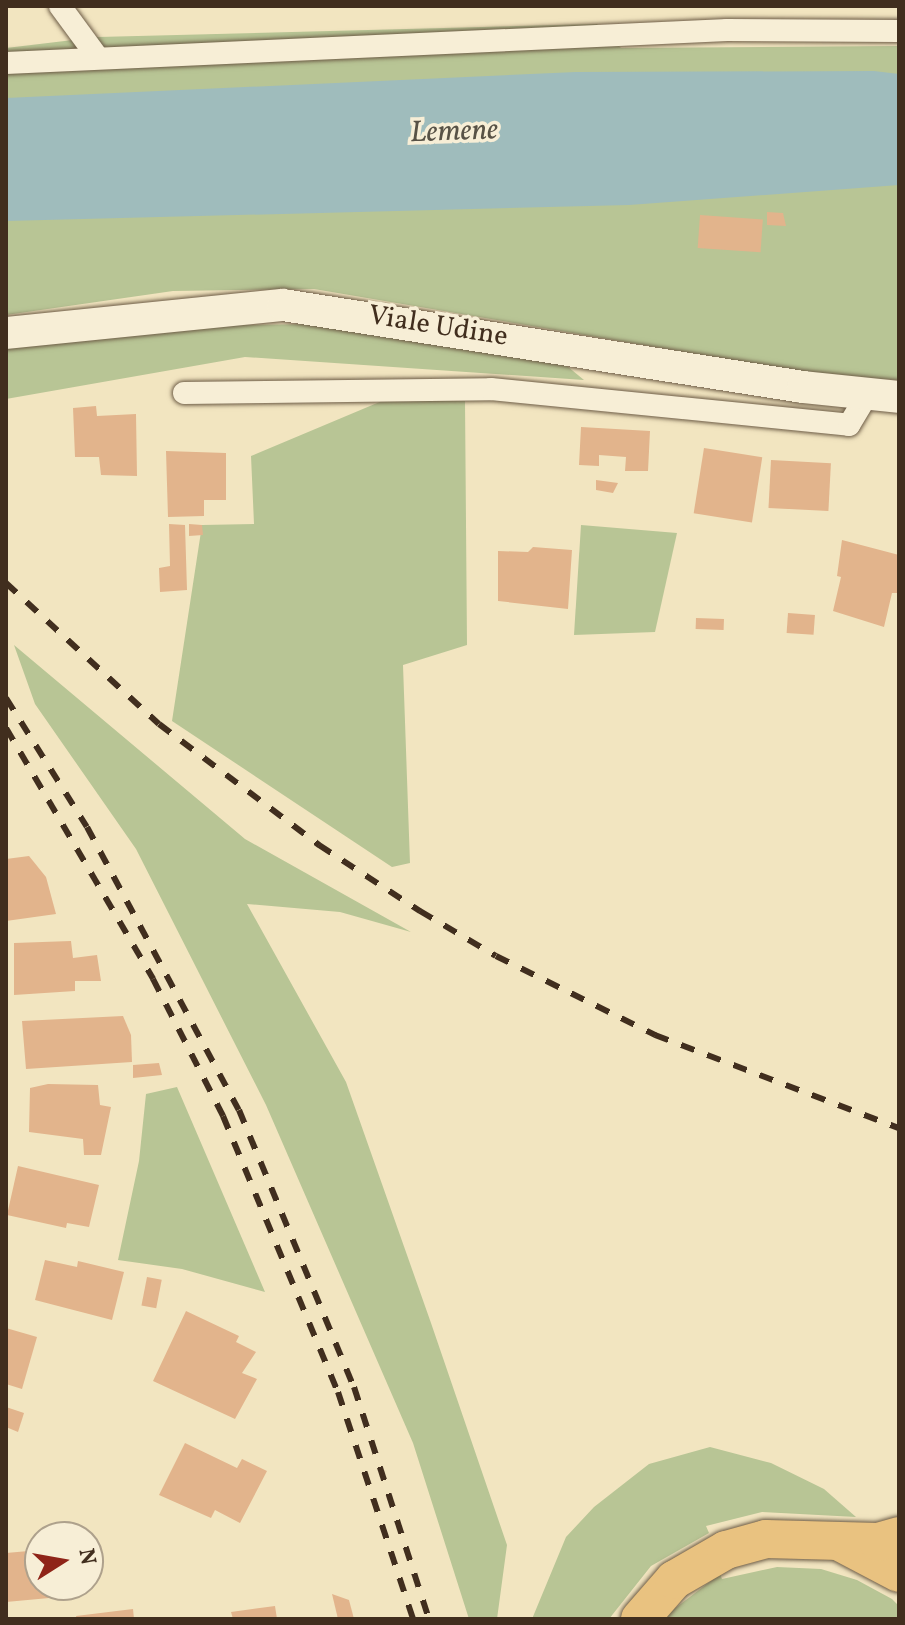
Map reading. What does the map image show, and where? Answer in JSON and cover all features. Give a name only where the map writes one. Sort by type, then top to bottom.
[{"type":"highway","points":[[640,1619],[674,1580],[726,1550],[766,1539],[839,1542],[899,1536]]},
{"type":"highway","points":[[839,1542],[899,1573]]},
{"type":"main road","name":"Viale Udine","points":[[6,333],[283,305],[877,398],[899,414]]},
{"type":"street","points":[[60,6],[96,55]]},
{"type":"street","points":[[6,63],[96,55],[727,30],[899,31]]},
{"type":"street","name":"Viale Udine","points":[[184,393],[491,389],[849,425],[877,398]]},
{"type":"green space","points":[[597,24],[621,48],[899,46],[899,380],[832,377],[314,289],[173,291],[6,315],[6,48],[98,37]]},
{"type":"green space","points":[[326,324],[567,366],[584,380],[245,357],[6,399],[6,346],[221,325]]},
{"type":"green space","points":[[389,398],[465,401],[467,645],[403,665],[410,863],[392,867],[172,721],[202,525],[254,524],[251,456]]},
{"type":"green space","points":[[581,525],[677,533],[655,632],[574,635]]},
{"type":"green space","points":[[14,645],[245,839],[411,932],[340,912],[247,904],[346,1082],[431,1323],[507,1545],[497,1619],[469,1619],[413,1443],[266,1105],[136,849],[35,704]]},
{"type":"green space","points":[[177,1087],[265,1292],[182,1269],[118,1260],[139,1161],[146,1094]]},
{"type":"green space","points":[[710,1447],[771,1463],[824,1489],[856,1517],[762,1512],[706,1526],[709,1533],[651,1566],[609,1619],[532,1619],[566,1537],[594,1507],[649,1464]]},
{"type":"green space","points":[[777,1567],[821,1569],[857,1580],[892,1599],[899,1606],[899,1619],[661,1619],[720,1574],[722,1579]]},
{"type":"water","name":"Lemene","points":[[874,71],[899,74],[899,185],[629,205],[6,221],[6,98],[576,72]]},
{"type":"building","points":[[767,212],[783,213],[786,226],[767,225]]},
{"type":"building","points":[[700,215],[763,219],[761,252],[698,248]]},
{"type":"building","points":[[96,406],[97,416],[136,414],[137,476],[101,475],[99,457],[75,457],[73,408]]},
{"type":"building","points":[[581,427],[650,431],[648,471],[625,471],[626,457],[599,455],[599,466],[579,465]]},
{"type":"building","points":[[704,448],[762,457],[752,522],[694,513]]},
{"type":"building","points":[[166,451],[226,453],[226,500],[204,500],[204,516],[168,517]]},
{"type":"building","points":[[771,460],[831,463],[828,511],[768,508]]},
{"type":"building","points":[[596,480],[618,483],[613,493],[596,490]]},
{"type":"building","points":[[169,524],[185,525],[187,590],[160,592],[159,568],[170,566]]},
{"type":"building","points":[[189,524],[202,525],[203,535],[189,536]]},
{"type":"building","points":[[842,540],[899,555],[897,593],[892,593],[884,627],[833,611],[841,577],[837,576]]},
{"type":"building","points":[[533,547],[572,550],[568,609],[498,601],[498,551],[528,552]]},
{"type":"building","points":[[788,613],[815,615],[814,635],[787,633]]},
{"type":"building","points":[[696,618],[724,619],[724,630],[696,629]]},
{"type":"building","points":[[29,856],[46,877],[56,914],[6,921],[6,859]]},
{"type":"building","points":[[71,941],[73,958],[97,955],[101,981],[75,981],[75,991],[14,995],[14,943]]},
{"type":"building","points":[[123,1016],[131,1035],[132,1062],[26,1069],[22,1021]]},
{"type":"building","points":[[159,1063],[162,1075],[133,1078],[133,1065]]},
{"type":"building","points":[[48,1084],[98,1085],[100,1105],[111,1107],[101,1155],[84,1155],[83,1139],[29,1132],[30,1088]]},
{"type":"building","points":[[18,1166],[99,1185],[89,1227],[67,1223],[66,1228],[7,1215]]},
{"type":"building","points":[[45,1260],[77,1267],[78,1261],[124,1272],[112,1320],[35,1300]]},
{"type":"building","points":[[147,1277],[162,1280],[156,1308],[141,1305]]},
{"type":"building","points":[[186,1311],[239,1336],[236,1342],[256,1352],[242,1373],[257,1379],[235,1419],[153,1381]]},
{"type":"building","points":[[6,1328],[37,1337],[22,1389],[6,1384]]},
{"type":"building","points":[[6,1407],[24,1413],[18,1432],[6,1427]]},
{"type":"building","points":[[185,1443],[237,1468],[242,1459],[267,1471],[240,1523],[215,1510],[211,1518],[159,1495]]},
{"type":"building","points":[[24,1551],[24,1600],[6,1602],[6,1553]]},
{"type":"building","points":[[332,1594],[349,1600],[354,1619],[338,1619]]},
{"type":"building","points":[[275,1606],[277,1619],[233,1619],[231,1612]]},
{"type":"building","points":[[133,1609],[134,1619],[77,1619],[76,1616]]},
{"type":"railway","points":[[6,583],[159,724],[319,845],[420,911],[496,956],[655,1035],[899,1128]]},
{"type":"railway","points":[[6,698],[87,827],[239,1110],[354,1387],[429,1619]]},
{"type":"railway","points":[[6,728],[153,979],[223,1116],[338,1392],[413,1619]]}]
